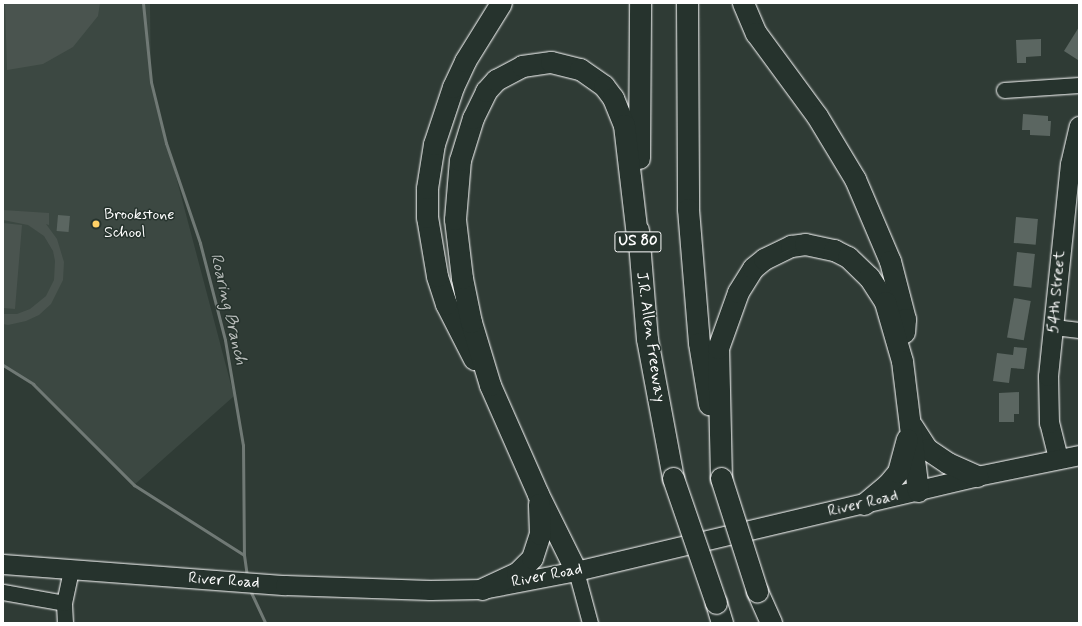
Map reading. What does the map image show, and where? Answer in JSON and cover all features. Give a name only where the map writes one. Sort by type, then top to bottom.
[{"type":"highway","points":[[490,384],[464,344],[446,304],[431,247],[427,188],[434,144],[453,87],[466,61],[501,3]]},
{"type":"highway","name":"J.R. Allen Freeway","points":[[640,3],[638,244],[647,339],[673,478],[722,623]]},
{"type":"highway","points":[[687,3],[688,209],[698,343],[721,478],[757,591],[771,623]]},
{"type":"highway","points":[[743,3],[756,33],[817,116],[840,154],[868,206],[890,261],[905,319],[902,361]]},
{"type":"highway","points":[[576,571],[538,494],[490,384],[471,322],[462,278],[455,204],[460,160],[468,132],[486,91],[496,80],[522,66],[551,62],[580,69],[604,86],[613,98],[624,125],[638,244]]},
{"type":"highway","points":[[721,478],[718,348],[738,292],[752,268],[764,258],[784,249],[805,244],[834,250],[848,257],[869,277],[885,302],[902,361],[918,491]]},
{"type":"highway","points":[[910,422],[926,449],[948,463],[977,476]]},
{"type":"highway","points":[[864,504],[887,485],[898,472],[905,452],[910,422]]},
{"type":"highway","points":[[482,589],[517,573],[532,558],[540,534],[538,494]]},
{"type":"main road","name":"54th Street","points":[[1058,458],[1049,423],[1048,376],[1070,164],[1079,126]]},
{"type":"main road","name":"River Road","points":[[3,564],[71,571],[285,585],[430,590],[482,589],[576,571],[977,476],[1058,458],[1079,455]]},
{"type":"street","points":[[1004,90],[1079,85]]},
{"type":"street","points":[[1054,327],[1079,330]]},
{"type":"street","points":[[65,623],[64,603],[71,571]]},
{"type":"street","points":[[576,571],[590,623]]},
{"type":"street","points":[[3,592],[64,603]]},
{"type":"shaded area","name":"Brookstone School","points":[[3,3],[150,3],[151,82],[234,396],[134,485],[33,384],[3,365]]},
{"type":"shaded area","points":[[5,3],[100,3],[98,16],[73,47],[43,64],[7,70]]},
{"type":"shaded area","points":[[3,210],[49,213],[49,225],[46,224],[57,239],[64,262],[63,280],[51,304],[39,315],[26,321],[8,325],[3,324],[3,314],[17,314],[30,309],[46,296],[54,280],[55,261],[53,251],[44,236],[28,225],[3,220]]},
{"type":"shaded area","points":[[3,223],[22,225],[15,309],[3,308]]},
{"type":"building","points":[[1079,27],[1079,59],[1078,60],[1064,51]]},
{"type":"building","points":[[1041,39],[1041,56],[1026,57],[1026,63],[1017,63],[1016,40]]},
{"type":"building","points":[[1023,114],[1048,116],[1048,121],[1051,121],[1050,136],[1030,135],[1030,130],[1022,130]]},
{"type":"building","points":[[58,215],[70,216],[69,232],[57,231]]},
{"type":"building","points":[[1016,217],[1038,219],[1036,245],[1014,243]]},
{"type":"building","points":[[1017,252],[1035,254],[1031,288],[1013,286]]},
{"type":"building","points":[[1014,298],[1031,301],[1024,340],[1007,337]]},
{"type":"building","points":[[1014,347],[1027,348],[1024,369],[1011,368],[1009,383],[993,381],[997,353],[1013,355]]},
{"type":"building","points":[[1019,392],[1019,414],[1014,414],[1014,422],[999,422],[999,393]]},
{"type":"waterway","name":"Roaring Branch","points":[[143,3],[151,82],[166,143],[200,243],[225,340],[243,445],[244,555],[247,577]]},
{"type":"waterway","points":[[3,365],[33,384],[134,485],[244,555]]},
{"type":"waterway","name":"Roaring Branch","points":[[249,588],[265,623]]},
{"type":"place","name":"Brookstone School","points":[[96,224]]}]
